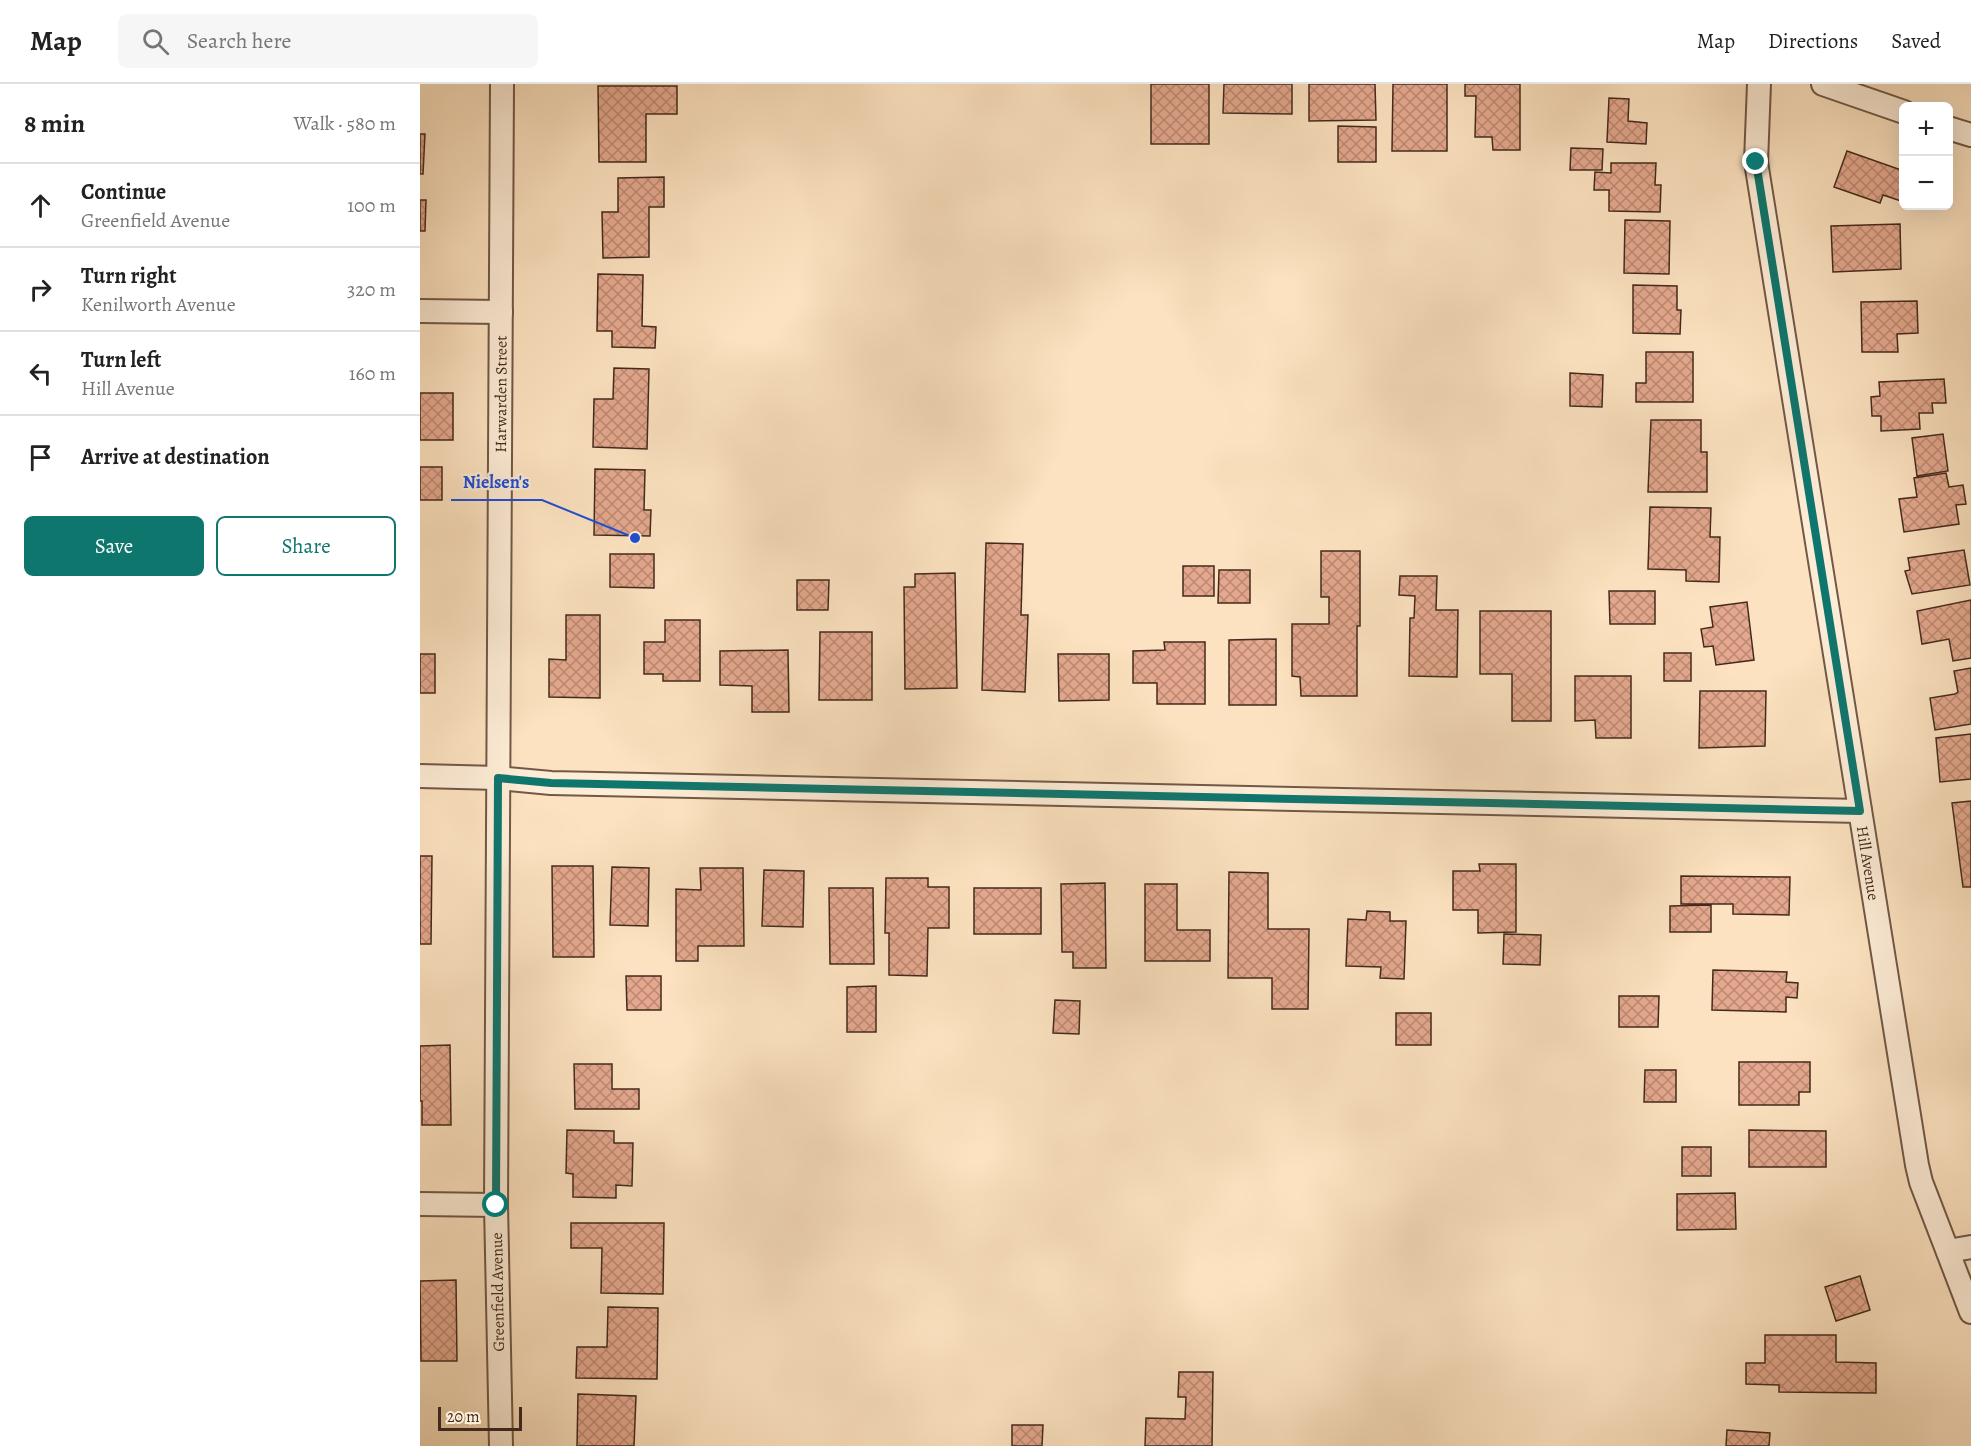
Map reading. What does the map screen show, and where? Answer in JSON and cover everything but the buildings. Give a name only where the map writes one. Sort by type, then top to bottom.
[{"type":"street","name":"Harwarden Street","points":[[498,778],[502,84]]},
{"type":"street","name":"Hill Avenue","points":[[1759,84],[1756,162],[1917,1166],[1971,1312]]},
{"type":"street","points":[[1823,84],[1899,110]]},
{"type":"street","points":[[1953,130],[1971,135]]},
{"type":"street","points":[[420,311],[501,312]]},
{"type":"street","points":[[420,776],[498,778],[551,783],[1860,811]]},
{"type":"street","name":"Greenfield Avenue","points":[[498,778],[496,1205],[501,1446]]},
{"type":"street","points":[[420,1204],[496,1205]]},
{"type":"street","points":[[1948,1251],[1971,1247]]},
{"type":"place","name":"Nielsen's","points":[[635,538]]},
{"type":"route","points":[[496,1205],[498,778],[551,783],[1860,811],[1756,162]]}]
